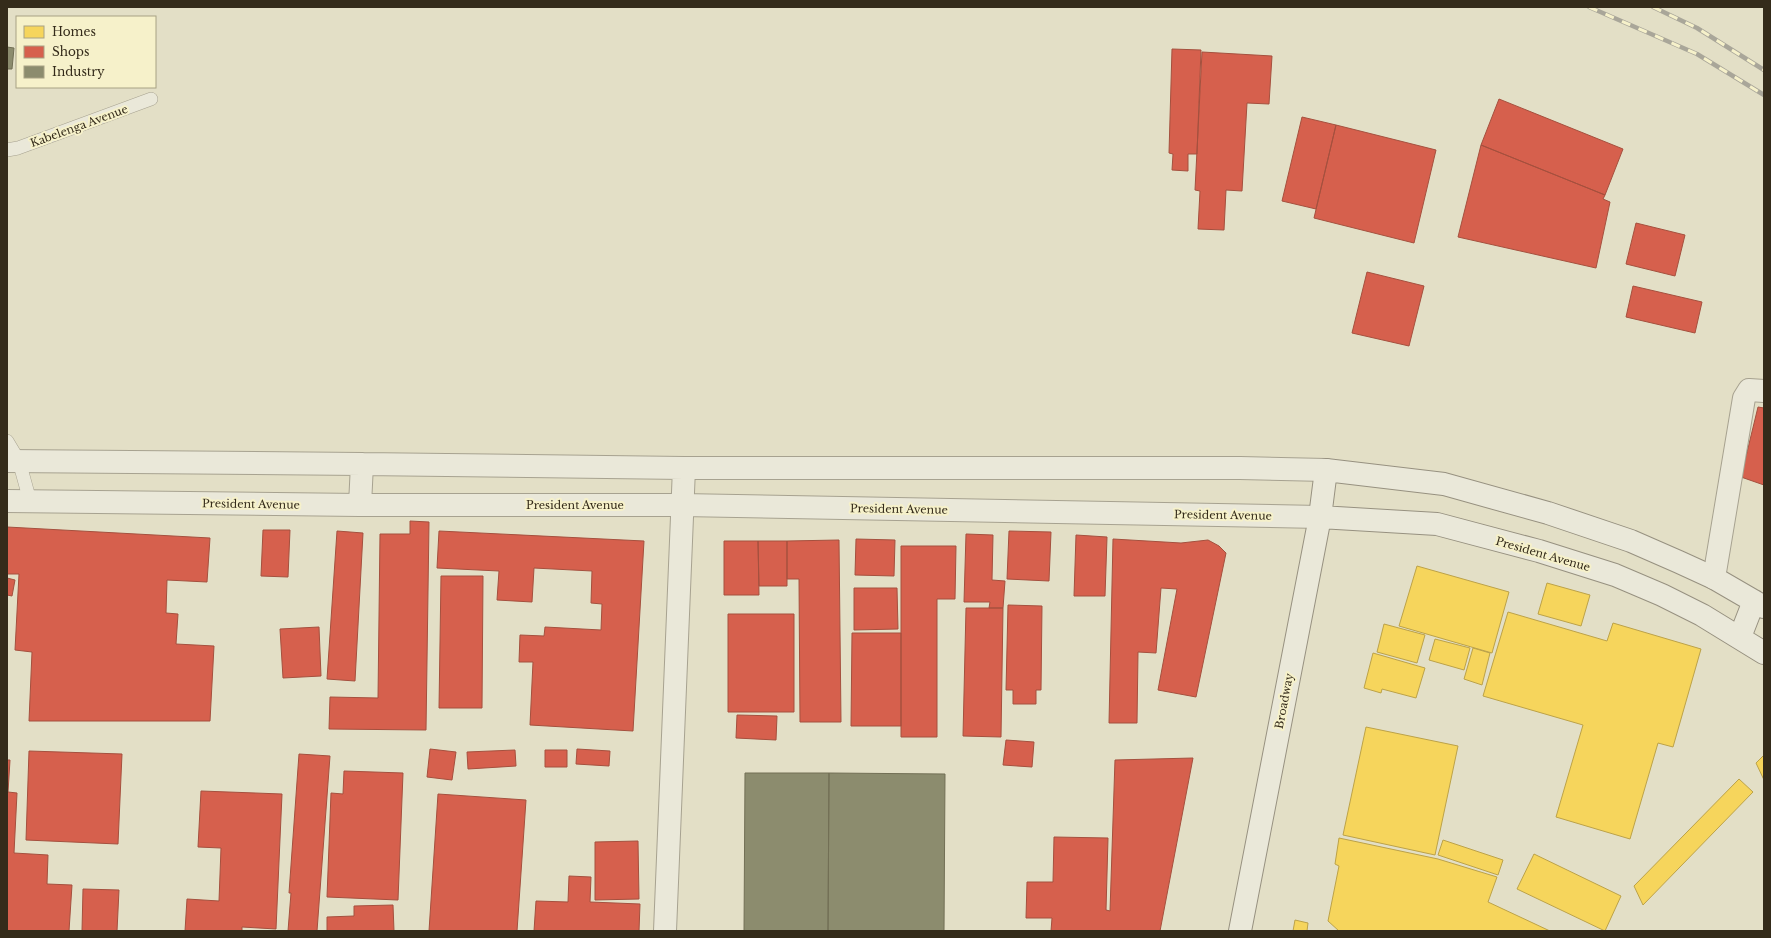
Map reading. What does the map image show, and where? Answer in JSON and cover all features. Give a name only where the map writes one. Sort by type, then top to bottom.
[{"type":"street","points":[[1714,578],[1744,398],[1749,390],[1764,390]]},
{"type":"street","points":[[13,461],[684,468],[1240,468],[1326,470],[1444,484],[1548,513],[1631,541],[1714,578],[1759,604],[1740,637]]},
{"type":"street","points":[[360,505],[362,464]]},
{"type":"street","points":[[665,931],[684,468]]},
{"type":"street","name":"Broadway","points":[[1240,931],[1320,517],[1326,470]]},
{"type":"street","name":"President Avenue","points":[[7,501],[360,505],[682,505],[1320,517],[1437,524],[1539,551],[1615,575],[1662,595],[1740,637],[1764,653]]},
{"type":"lane","name":"Kabelenga Avenue","points":[[7,150],[25,146],[151,99]]},
{"type":"lane","points":[[7,441],[13,461],[30,501]]},
{"type":"building: Homes","points":[[1417,566],[1509,592],[1492,653],[1399,626]]},
{"type":"building: Homes","points":[[1547,583],[1590,595],[1581,626],[1538,614]]},
{"type":"building: Homes","points":[[1508,612],[1607,641],[1613,623],[1701,649],[1673,747],[1658,743],[1630,839],[1556,817],[1583,725],[1483,696]]},
{"type":"building: Homes","points":[[1384,624],[1425,635],[1417,663],[1377,652]]},
{"type":"building: Homes","points":[[1435,639],[1470,648],[1464,670],[1429,660]]},
{"type":"building: Homes","points":[[1473,648],[1490,653],[1482,685],[1464,679]]},
{"type":"building: Homes","points":[[1373,653],[1425,668],[1416,698],[1382,689],[1381,693],[1364,688]]},
{"type":"building: Homes","points":[[1366,727],[1458,746],[1435,855],[1343,835]]},
{"type":"building: Homes","points":[[1764,755],[1764,780],[1756,763]]},
{"type":"building: Homes","points":[[1739,779],[1753,792],[1643,905],[1634,886]]},
{"type":"building: Homes","points":[[1339,838],[1438,859],[1497,877],[1488,902],[1550,931],[1339,931],[1328,921],[1339,866],[1335,864]]},
{"type":"building: Homes","points":[[1443,840],[1503,860],[1498,875],[1438,855]]},
{"type":"building: Homes","points":[[1534,854],[1621,896],[1605,931],[1517,889]]},
{"type":"building: Homes","points":[[1295,920],[1308,923],[1307,931],[1293,931]]},
{"type":"building: Shops","points":[[1172,49],[1201,50],[1197,154],[1188,154],[1188,171],[1172,170],[1173,154],[1169,153]]},
{"type":"building: Shops","points":[[1202,52],[1272,56],[1269,104],[1247,103],[1242,191],[1226,190],[1224,230],[1198,229],[1200,191],[1195,190]]},
{"type":"building: Shops","points":[[1499,99],[1623,149],[1605,195],[1481,145]]},
{"type":"building: Shops","points":[[1302,117],[1336,125],[1316,209],[1282,201]]},
{"type":"building: Shops","points":[[1336,125],[1436,150],[1414,243],[1314,218]]},
{"type":"building: Shops","points":[[1481,145],[1605,195],[1603,199],[1610,202],[1596,268],[1458,237]]},
{"type":"building: Shops","points":[[1636,223],[1685,235],[1675,276],[1626,264]]},
{"type":"building: Shops","points":[[1367,272],[1424,286],[1409,346],[1352,333]]},
{"type":"building: Shops","points":[[1633,286],[1702,302],[1695,333],[1626,317]]},
{"type":"building: Shops","points":[[1758,407],[1764,408],[1764,485],[1741,477]]},
{"type":"building: Shops","points":[[410,521],[429,522],[426,730],[329,729],[330,697],[378,698],[380,534],[410,534]]},
{"type":"building: Shops","points":[[7,527],[210,538],[207,582],[167,580],[166,613],[178,614],[176,644],[214,646],[210,721],[29,721],[32,652],[15,650],[19,574],[7,574]]},
{"type":"building: Shops","points":[[263,530],[290,530],[288,577],[261,576]]},
{"type":"building: Shops","points":[[337,531],[363,533],[355,681],[327,679]]},
{"type":"building: Shops","points":[[439,531],[644,541],[633,731],[530,725],[533,662],[519,662],[520,635],[544,636],[545,627],[601,630],[602,604],[591,603],[592,571],[534,568],[532,602],[497,600],[499,571],[437,568]]},
{"type":"building: Shops","points":[[1009,531],[1051,532],[1049,581],[1007,579]]},
{"type":"building: Shops","points":[[966,534],[993,535],[992,580],[1005,581],[1003,608],[989,608],[990,602],[964,602]]},
{"type":"building: Shops","points":[[1076,535],[1107,537],[1105,596],[1074,596]]},
{"type":"building: Shops","points":[[856,539],[895,540],[894,576],[855,575]]},
{"type":"building: Shops","points":[[1113,539],[1181,543],[1208,540],[1219,546],[1226,553],[1196,697],[1158,690],[1177,589],[1161,588],[1156,653],[1138,652],[1137,723],[1109,723]]},
{"type":"building: Shops","points":[[839,540],[841,722],[800,722],[799,579],[787,579],[787,541]]},
{"type":"building: Shops","points":[[724,541],[758,541],[759,595],[724,595]]},
{"type":"building: Shops","points":[[758,541],[787,541],[787,586],[759,586]]},
{"type":"building: Shops","points":[[901,546],[956,546],[955,599],[937,599],[937,737],[901,737]]},
{"type":"building: Shops","points":[[441,576],[483,576],[482,708],[439,708]]},
{"type":"building: Shops","points":[[7,578],[15,580],[12,596],[7,595]]},
{"type":"building: Shops","points":[[854,588],[897,588],[898,629],[854,630]]},
{"type":"building: Shops","points":[[1008,605],[1042,606],[1041,690],[1036,690],[1036,704],[1013,704],[1013,690],[1006,690]]},
{"type":"building: Shops","points":[[966,608],[1003,608],[1001,737],[963,736]]},
{"type":"building: Shops","points":[[728,614],[794,614],[794,712],[728,712]]},
{"type":"building: Shops","points":[[319,627],[321,676],[283,678],[280,629]]},
{"type":"building: Shops","points":[[852,633],[901,633],[901,726],[851,726]]},
{"type":"building: Shops","points":[[737,715],[777,716],[776,740],[736,738]]},
{"type":"building: Shops","points":[[1006,740],[1034,742],[1032,767],[1003,765]]},
{"type":"building: Shops","points":[[430,749],[456,752],[452,780],[427,777]]},
{"type":"building: Shops","points":[[577,749],[610,751],[609,766],[576,764]]},
{"type":"building: Shops","points":[[515,750],[516,766],[468,769],[467,752]]},
{"type":"building: Shops","points":[[545,750],[567,750],[567,767],[545,767]]},
{"type":"building: Shops","points":[[29,751],[122,754],[118,844],[26,840]]},
{"type":"building: Shops","points":[[299,754],[330,756],[317,931],[288,931],[291,893],[289,893]]},
{"type":"building: Shops","points":[[1193,758],[1160,931],[1051,931],[1052,918],[1026,918],[1027,882],[1053,882],[1054,837],[1108,838],[1106,910],[1110,911],[1115,760]]},
{"type":"building: Shops","points":[[7,760],[10,760],[8,792],[17,793],[14,853],[48,855],[47,884],[72,885],[69,931],[7,931]]},
{"type":"building: Shops","points":[[344,771],[403,773],[398,900],[327,897],[331,793],[343,794]]},
{"type":"building: Shops","points":[[201,791],[282,794],[276,929],[242,927],[242,931],[185,931],[187,899],[219,901],[221,848],[198,847]]},
{"type":"building: Shops","points":[[438,794],[526,800],[517,931],[429,931]]},
{"type":"building: Shops","points":[[638,841],[639,899],[595,900],[595,842]]},
{"type":"building: Shops","points":[[569,876],[591,877],[590,902],[640,904],[639,931],[534,931],[536,901],[568,902]]},
{"type":"building: Shops","points":[[83,889],[119,890],[117,931],[82,931]]},
{"type":"building: Shops","points":[[393,905],[394,931],[327,931],[327,917],[354,916],[354,906]]},
{"type":"building: Industry","points":[[7,47],[14,48],[12,69],[7,69]]},
{"type":"building: Industry","points":[[745,773],[829,773],[828,931],[744,931]]},
{"type":"building: Industry","points":[[829,773],[945,774],[944,931],[828,931]]},
{"type":"railway","points":[[1589,7],[1697,54],[1764,95]]},
{"type":"railway","points":[[1653,7],[1697,28],[1764,70]]}]
